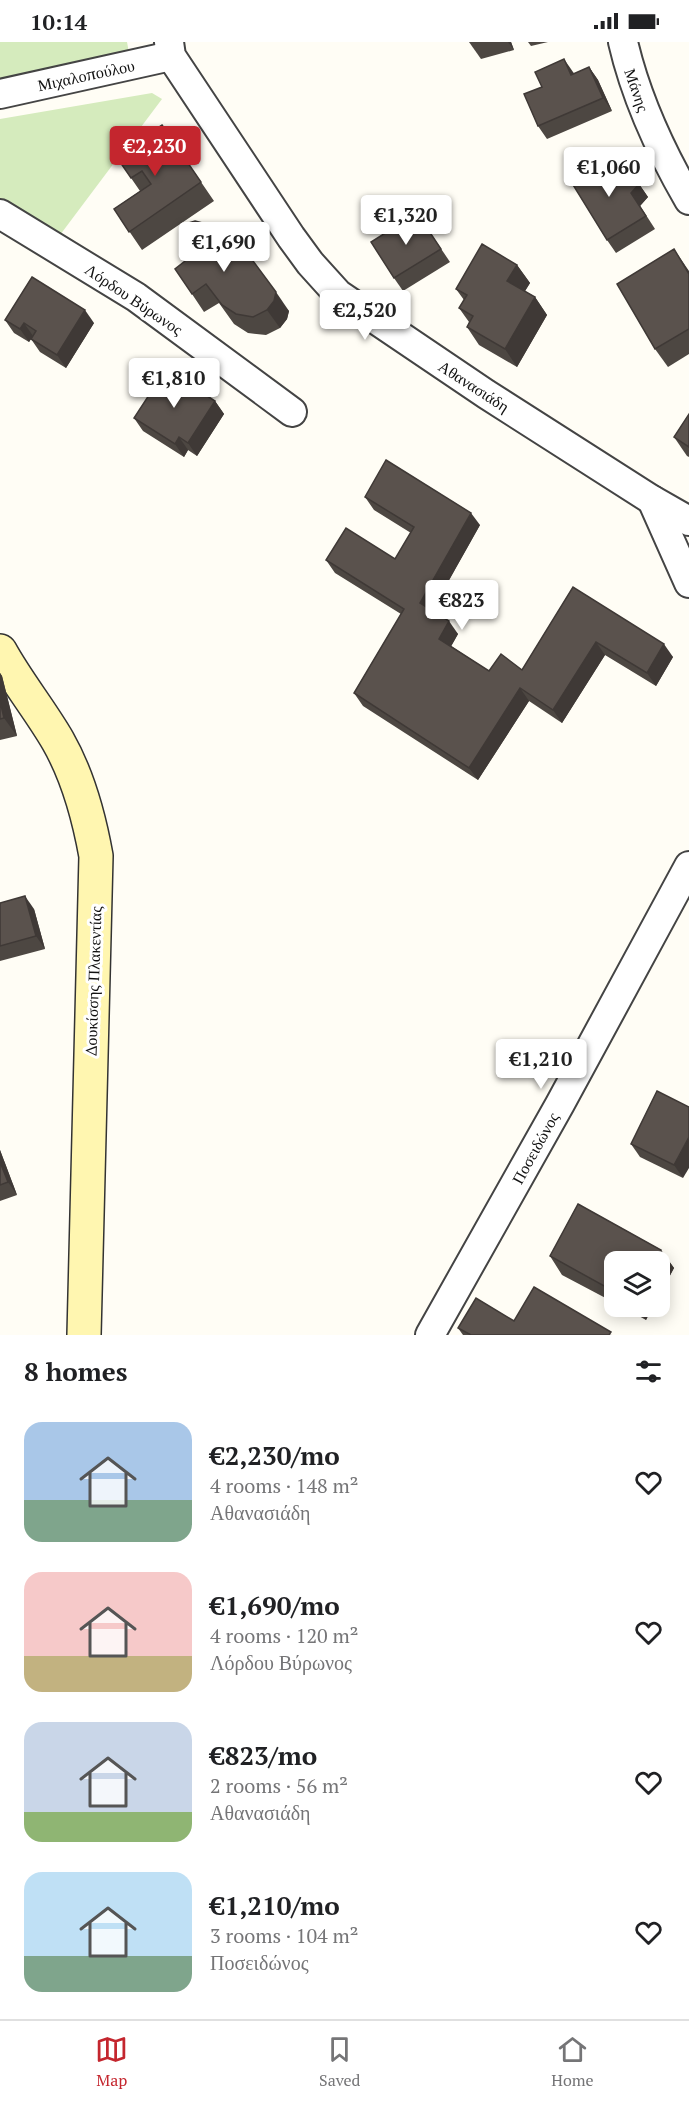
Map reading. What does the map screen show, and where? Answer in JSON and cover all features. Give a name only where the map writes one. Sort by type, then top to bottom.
[{"type":"main road","name":"Δουκίσσης Πλακεντίας","points":[[0,651],[58,742],[71,768],[83,801],[96,856],[84,1335]]},
{"type":"street","name":"Μάνης","points":[[623,42],[631,77],[651,127],[689,200]]},
{"type":"street","name":"Μιχαλοπούλου","points":[[0,93],[170,49]]},
{"type":"street","name":"Αθανασιάδη","points":[[170,49],[303,255],[338,294],[407,343],[652,500],[689,521]]},
{"type":"street","name":"Λόρδου Βύρωνος","points":[[0,214],[136,297],[292,412]]},
{"type":"street","points":[[652,500],[689,583]]},
{"type":"street","name":"Ποσειδώνος","points":[[430,1335],[560,1104],[689,866]]},
{"type":"green space","points":[[0,42],[127,42],[131,63],[0,83]]},
{"type":"green space","points":[[152,93],[162,99],[57,239],[0,204],[0,119]]},
{"type":"building","points":[[564,59],[571,75],[589,67],[603,98],[538,126],[524,94],[542,87],[535,72]]},
{"type":"building","points":[[162,125],[201,182],[129,232],[114,209],[151,184],[142,171],[131,178],[120,162],[132,154],[128,148]]},
{"type":"building","points":[[624,164],[639,184],[631,193],[646,216],[607,240],[570,180],[586,166],[608,174]]},
{"type":"building","points":[[417,213],[441,249],[394,278],[371,242]]},
{"type":"building","points":[[195,221],[206,224],[231,259],[245,250],[276,292],[274,301],[267,310],[253,317],[236,314],[222,305],[206,284],[192,294],[175,269],[185,261],[180,251],[188,249],[181,241],[188,236],[185,230],[188,223]]},
{"type":"building","points":[[482,244],[517,265],[507,281],[535,297],[505,349],[467,327],[473,316],[459,308],[467,295],[456,289]]},
{"type":"building","points":[[674,249],[689,274],[689,329],[655,349],[617,284]]},
{"type":"building","points":[[32,277],[85,310],[57,355],[31,339],[36,331],[24,323],[20,329],[5,320]]},
{"type":"building","points":[[166,369],[215,401],[188,443],[179,437],[175,444],[134,418]]},
{"type":"building","points":[[689,414],[689,447],[674,437]]},
{"type":"building","points":[[386,460],[471,513],[420,603],[449,621],[439,639],[489,671],[501,654],[522,670],[573,587],[664,644],[647,673],[596,642],[553,710],[520,688],[469,768],[354,693],[404,609],[326,560],[346,528],[395,559],[414,527],[365,497]]},
{"type":"building","points":[[0,701],[4,718],[0,719]]},
{"type":"building","points":[[25,896],[36,936],[0,946],[0,903]]},
{"type":"building","points":[[657,1091],[689,1107],[689,1137],[674,1165],[631,1144]]},
{"type":"building","points":[[0,1162],[8,1182],[0,1185]]},
{"type":"building","points":[[578,1204],[661,1250],[604,1251],[604,1286],[550,1256]]},
{"type":"building","points":[[534,1287],[611,1332],[609,1335],[471,1335],[458,1328],[476,1298],[514,1321]]}]
